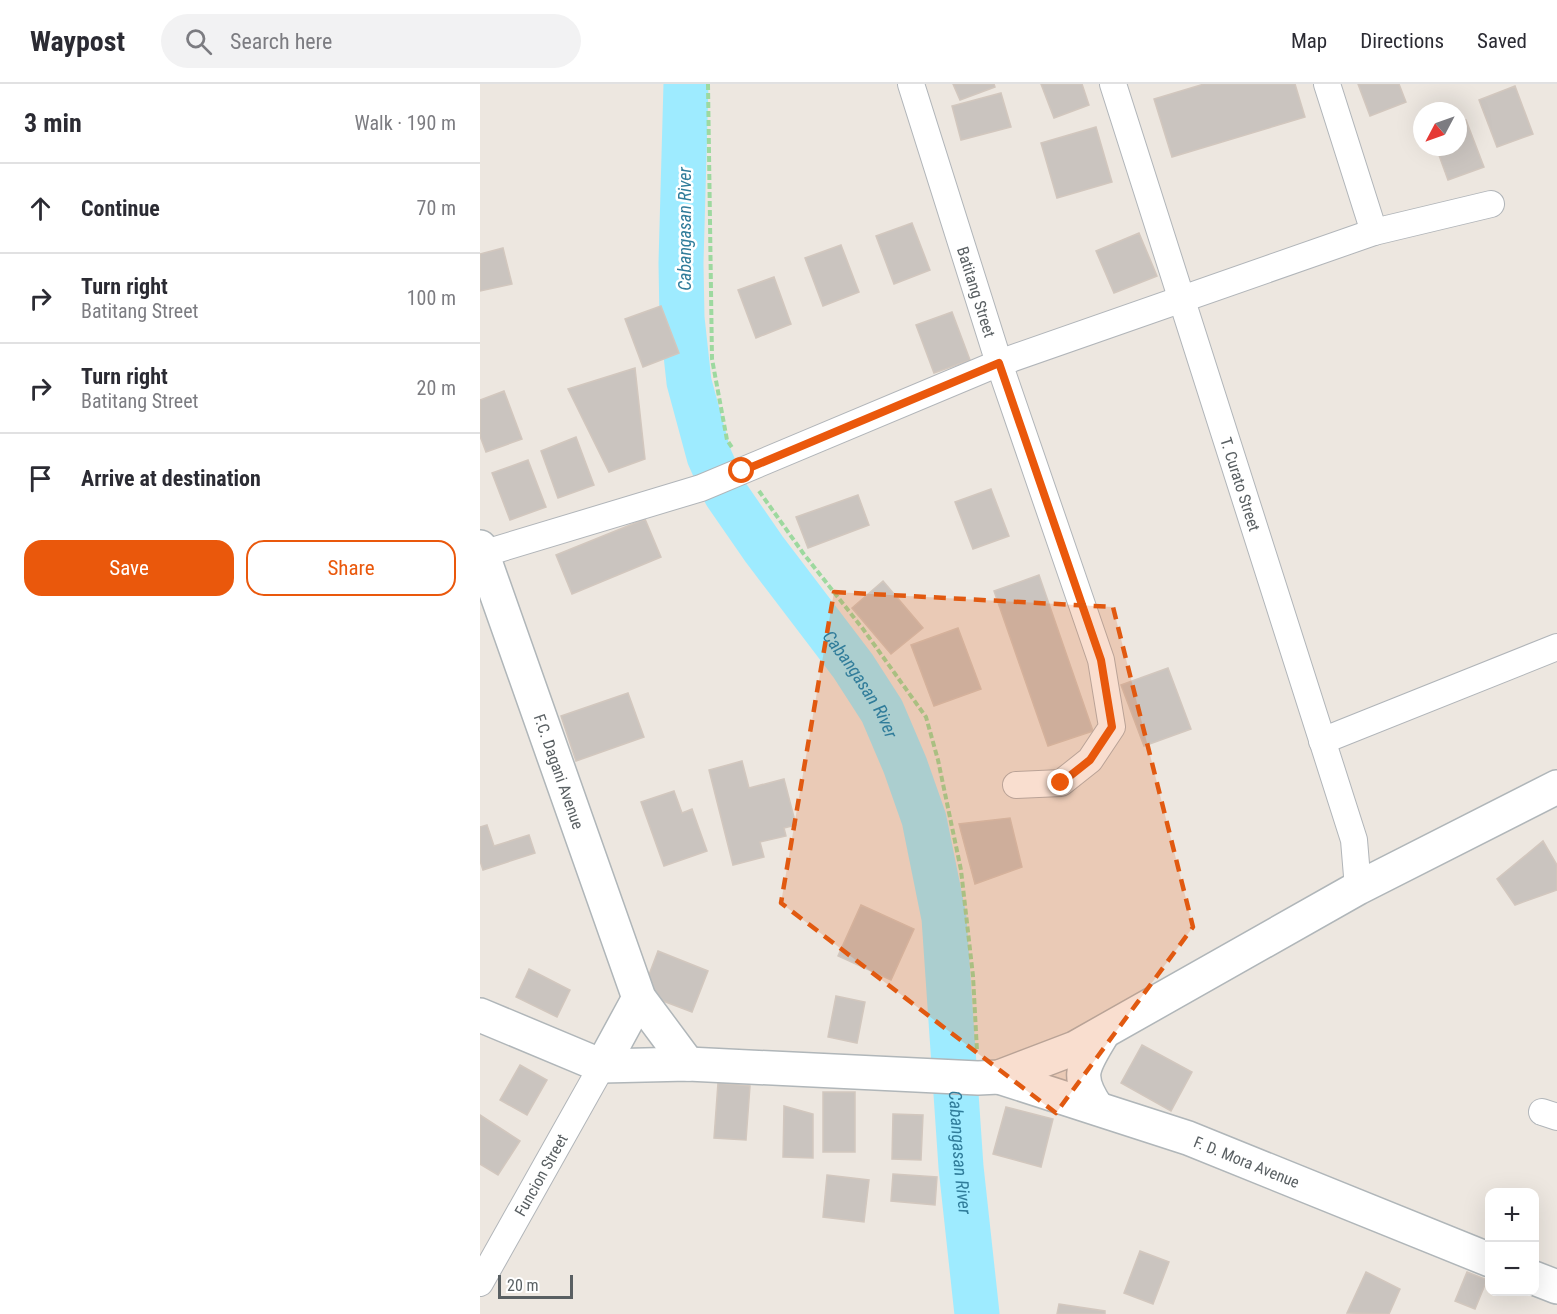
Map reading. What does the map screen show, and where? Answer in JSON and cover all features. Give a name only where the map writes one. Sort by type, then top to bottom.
[{"type":"street","name":"Batitang Street","points":[[911,84],[999,363],[1101,660],[1112,727],[1090,760],[1061,783],[1016,785]]},
{"type":"street","name":"T. Curato Street","points":[[1113,84],[1354,840],[1359,888]]},
{"type":"street","points":[[1327,84],[1374,232]]},
{"type":"street","points":[[481,553],[701,488],[999,363],[1374,232],[1491,204]]},
{"type":"street","name":"F.C. Dagani Avenue","points":[[481,553],[639,998],[688,1064]]},
{"type":"street","points":[[1322,741],[1557,647]]},
{"type":"street","points":[[480,1015],[602,1066],[688,1064],[975,1077],[1076,1048],[1359,888],[1557,787]]},
{"type":"street","points":[[1354,840],[1392,871]]},
{"type":"street","points":[[602,1066],[639,998]]},
{"type":"street","points":[[1096,1108],[1085,1091],[1083,1072],[1103,1033]]},
{"type":"street","name":"Funcion Street","points":[[480,1283],[602,1066]]},
{"type":"street","name":"F. D. Mora Avenue","points":[[975,1077],[1096,1108],[1188,1138],[1485,1258]]},
{"type":"street","points":[[1539,1280],[1557,1287]]},
{"type":"path","points":[[708,84],[712,359],[727,440],[743,471],[803,553],[863,629],[926,717],[938,760],[961,870],[973,976],[975,1077]]},
{"type":"highlighted area","points":[[834,592],[1113,607],[1193,927],[1056,1113],[781,903]]},
{"type":"building","points":[[953,84],[994,84],[995,87],[960,100]]},
{"type":"building","points":[[1041,84],[1082,84],[1089,105],[1054,118]]},
{"type":"building","points":[[1204,84],[1295,84],[1305,117],[1172,157],[1154,99]]},
{"type":"building","points":[[1358,84],[1399,84],[1406,102],[1370,116]]},
{"type":"building","points":[[1515,86],[1533,134],[1497,147],[1479,100]]},
{"type":"building","points":[[1001,93],[1011,127],[961,140],[952,106]]},
{"type":"building","points":[[1467,123],[1484,167],[1448,180],[1439,156],[1467,156]]},
{"type":"building","points":[[1096,127],[1112,182],[1057,198],[1041,143]]},
{"type":"building","points":[[912,223],[930,270],[894,284],[876,236]]},
{"type":"building","points":[[1139,233],[1157,276],[1114,293],[1096,251]]},
{"type":"building","points":[[841,245],[859,292],[823,306],[805,258]]},
{"type":"building","points":[[503,248],[512,284],[480,291],[480,254]]},
{"type":"building","points":[[774,277],[791,324],[756,338],[738,290]]},
{"type":"building","points":[[661,306],[679,353],[643,367],[625,319]]},
{"type":"building","points":[[952,312],[970,360],[934,373],[916,325]]},
{"type":"building","points":[[635,368],[645,459],[609,472],[568,389]]},
{"type":"building","points":[[504,391],[522,439],[486,452],[480,436],[480,400]]},
{"type":"building","points":[[576,437],[594,485],[558,498],[541,451]]},
{"type":"building","points":[[528,460],[546,507],[510,520],[492,473]]},
{"type":"building","points":[[991,489],[1009,536],[973,549],[955,502]]},
{"type":"building","points":[[858,495],[869,525],[808,548],[796,517]]},
{"type":"building","points":[[645,519],[661,557],[572,594],[556,555]]},
{"type":"building","points":[[1039,575],[1093,731],[1048,746],[994,591]]},
{"type":"building","points":[[883,581],[923,628],[891,654],[852,608]]},
{"type":"building","points":[[958,628],[981,689],[934,706],[911,645]]},
{"type":"building","points":[[1168,668],[1191,729],[1144,746],[1121,685]]},
{"type":"building","points":[[628,693],[644,737],[576,761],[561,716]]},
{"type":"building","points":[[742,761],[749,788],[784,779],[796,825],[784,828],[786,836],[760,842],[764,857],[733,865],[709,770]]},
{"type":"building","points":[[674,791],[682,813],[692,809],[707,851],[664,866],[641,802]]},
{"type":"building","points":[[1010,818],[1022,867],[975,884],[959,824]]},
{"type":"building","points":[[487,825],[494,846],[529,835],[535,853],[483,870],[480,861],[480,827]]},
{"type":"building","points":[[1543,841],[1557,865],[1557,890],[1515,905],[1497,879]]},
{"type":"building","points":[[861,905],[914,929],[891,980],[838,956]]},
{"type":"building","points":[[658,951],[708,971],[692,1012],[642,993]]},
{"type":"building","points":[[529,969],[570,990],[557,1017],[516,997]]},
{"type":"building","points":[[836,996],[865,1002],[857,1043],[828,1037]]},
{"type":"building","points":[[1142,1045],[1192,1072],[1171,1111],[1121,1083]]},
{"type":"building","points":[[520,1065],[547,1080],[527,1115],[500,1100]]},
{"type":"building","points":[[718,1083],[750,1086],[746,1140],[714,1138]]},
{"type":"building","points":[[823,1092],[855,1092],[855,1152],[823,1152]]},
{"type":"building","points":[[784,1106],[813,1114],[813,1158],[783,1157]]},
{"type":"building","points":[[1006,1107],[1053,1119],[1041,1167],[993,1154]]},
{"type":"building","points":[[893,1114],[923,1115],[921,1160],[892,1159]]},
{"type":"building","points":[[480,1115],[520,1141],[498,1175],[480,1164]]},
{"type":"building","points":[[893,1174],[937,1177],[935,1205],[891,1201]]},
{"type":"building","points":[[827,1175],[869,1180],[864,1222],[823,1217]]},
{"type":"building","points":[[1140,1251],[1169,1262],[1153,1304],[1124,1293]]},
{"type":"building","points":[[1366,1272],[1400,1289],[1389,1314],[1347,1313]]},
{"type":"building","points":[[1467,1272],[1485,1279],[1475,1309],[1455,1301]]},
{"type":"building","points":[[1059,1304],[1105,1311],[1105,1314],[1057,1314]]},
{"type":"waterway","name":"Cabangasan River","points":[[686,84],[681,263],[682,318],[689,382],[709,456],[726,494],[764,549],[853,666],[882,711],[905,765],[924,819],[944,918],[961,1167],[977,1314]]},
{"type":"route","points":[[742,471],[999,363],[1101,660],[1112,727],[1090,760],[1061,783]]}]
